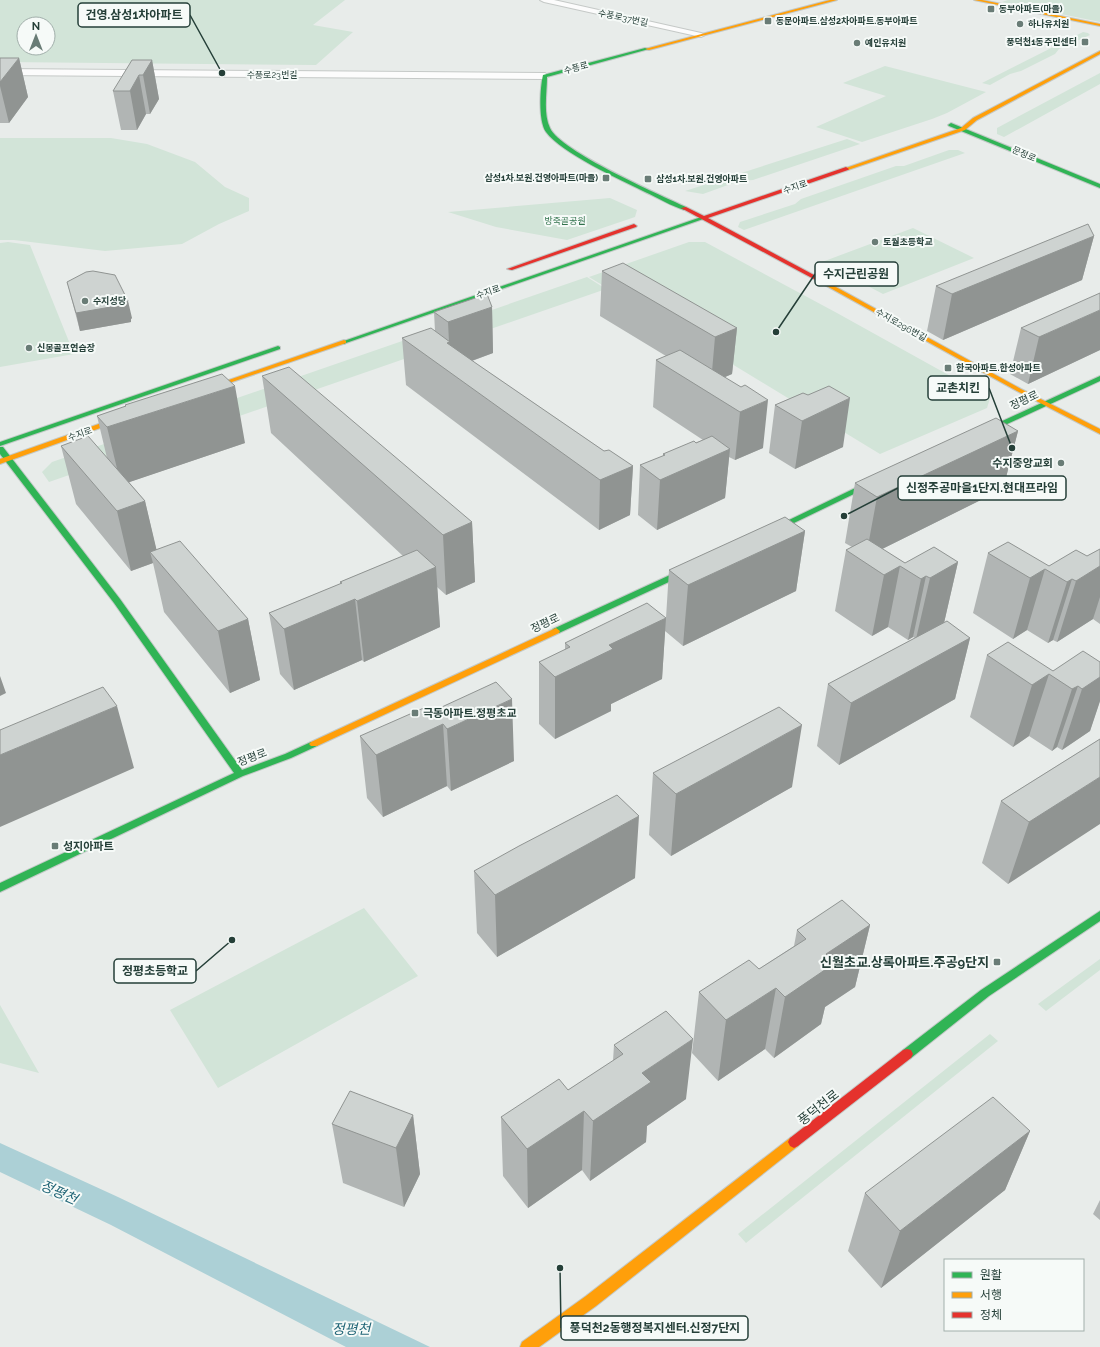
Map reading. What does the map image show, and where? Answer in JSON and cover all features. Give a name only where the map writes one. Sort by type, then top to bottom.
[{"type":"street","name":"수풍로37번길","points":[[544,0],[701,35]]},
{"type":"street","name":"수풍로","points":[[545,76],[835,0]]},
{"type":"street","points":[[976,0],[1100,25]]},
{"type":"street","name":"수지로","points":[[195,393],[963,130],[975,119],[1100,52]]},
{"type":"street","name":"수풍로23번길","points":[[0,72],[545,76]]},
{"type":"street","points":[[545,76],[544,120],[548,133],[575,153],[652,191],[702,219]]},
{"type":"street","name":"수지로","points":[[945,124],[975,119]]},
{"type":"street","name":"문정로","points":[[945,124],[1100,186]]},
{"type":"street","points":[[672,214],[698,205]]},
{"type":"street","name":"수지로296번길","points":[[702,219],[746,240],[1019,390],[1100,432]]},
{"type":"street","name":"수지로","points":[[503,271],[643,224]]},
{"type":"street","name":"수지로","points":[[0,444],[154,389],[288,345]]},
{"type":"street","name":"정평로","points":[[965,440],[1100,378]]},
{"type":"street","name":"수지로","points":[[4,461],[135,414]]},
{"type":"street","points":[[0,449],[4,461],[117,601],[240,774]]},
{"type":"street","points":[[754,539],[888,476]]},
{"type":"street","name":"정평로","points":[[0,888],[240,774],[288,756],[704,562]]},
{"type":"street","name":"풍덕천로","points":[[527,1347],[591,1301],[985,992],[1100,915]]},
{"type":"green space","points":[[0,0],[345,0],[313,25],[353,32],[316,65],[4,62],[0,60]]},
{"type":"green space","points":[[1008,0],[1100,0],[1100,22],[1002,2]]},
{"type":"green space","points":[[1083,32],[1090,35],[1059,49],[1055,54],[1021,71],[1010,74],[990,85],[982,83]]},
{"type":"green space","points":[[885,66],[986,92],[947,113],[862,142],[816,127],[886,96],[843,83]]},
{"type":"green space","points":[[1100,73],[1100,84],[1004,137],[997,134],[997,128]]},
{"type":"green space","points":[[0,138],[111,138],[147,144],[195,162],[225,187],[249,198],[249,211],[219,224],[182,244],[105,251],[14,240],[0,240]]},
{"type":"green space","points":[[847,139],[860,144],[753,180],[739,181],[703,194],[685,191]]},
{"type":"green space","points":[[949,150],[958,150],[965,153],[744,230],[738,227],[740,222],[795,204],[801,199],[896,166],[904,166]]},
{"type":"green space","name":"방죽골공원","points":[[610,198],[637,210],[635,217],[567,240],[496,227],[448,212]]},
{"type":"green space","points":[[913,228],[974,258],[883,294],[822,262]]},
{"type":"green space","name":"신봉골프연습장","points":[[8,242],[30,245],[74,354],[0,367],[0,243]]},
{"type":"green space","points":[[689,242],[705,242],[990,398],[987,408],[880,454],[589,277]]},
{"type":"green space","points":[[587,277],[606,289],[49,482],[42,472],[52,462]]},
{"type":"green space","points":[[364,908],[418,976],[218,1088],[170,1010]]},
{"type":"green space","points":[[1100,959],[1100,970],[1046,1011],[1038,1004]]},
{"type":"green space","points":[[0,1005],[39,1073],[0,1063]]},
{"type":"green space","points":[[990,1034],[998,1041],[746,1243],[738,1234]]},
{"type":"water","name":"정평천","points":[[0,1143],[118,1197],[430,1347],[346,1347],[111,1225],[0,1172]]},
{"type":"building","points":[[0,58],[19,58],[0,82]]},
{"type":"building","points":[[132,60],[152,60],[143,75],[139,75],[130,91],[113,91]]},
{"type":"building","points":[[1088,224],[1094,236],[952,294],[936,286]]},
{"type":"building","points":[[623,263],[737,328],[715,337],[602,271]]},
{"type":"building","points":[[93,271],[115,275],[128,301],[126,301],[128,304],[76,313],[67,282],[86,272]]},
{"type":"building","points":[[1100,293],[1100,310],[1039,337],[1021,328]]},
{"type":"building","points":[[487,294],[492,307],[448,322],[434,312]]},
{"type":"building","points":[[431,328],[450,342],[447,343],[604,451],[609,450],[633,466],[600,480],[402,338]]},
{"type":"building","points":[[680,350],[741,387],[745,385],[768,400],[740,412],[656,360]]},
{"type":"building","points":[[289,367],[472,522],[443,535],[262,376]]},
{"type":"building","points":[[222,374],[235,386],[107,427],[97,416],[126,406],[125,405]]},
{"type":"building","points":[[829,386],[850,398],[802,421],[775,405],[803,393],[808,395]]},
{"type":"building","points":[[996,418],[1018,431],[877,497],[855,483]]},
{"type":"building","points":[[88,436],[145,501],[117,511],[61,446]]},
{"type":"building","points":[[712,436],[730,449],[660,480],[640,465],[694,441],[696,443]]},
{"type":"building","points":[[785,517],[805,531],[688,585],[669,570]]},
{"type":"building","points":[[867,539],[905,563],[934,547],[958,562],[930,578],[926,576],[921,579],[900,566],[884,575],[846,550]]},
{"type":"building","points":[[180,541],[248,619],[218,631],[150,552]]},
{"type":"building","points":[[1008,542],[1049,566],[1076,550],[1087,556],[1100,549],[1100,566],[1076,581],[1072,579],[1067,582],[1045,569],[1030,578],[988,553]]},
{"type":"building","points":[[417,550],[436,567],[357,601],[355,599],[284,629],[269,613],[342,583],[340,582]]},
{"type":"building","points":[[647,603],[666,618],[609,645],[613,649],[555,677],[539,662],[570,647],[565,643]]},
{"type":"building","points":[[947,621],[970,638],[851,703],[828,684]]},
{"type":"building","points":[[1008,642],[1053,671],[1083,651],[1100,662],[1100,677],[1082,689],[1078,686],[1072,689],[1049,674],[1032,685],[987,655]]},
{"type":"building","points":[[496,682],[512,699],[447,729],[443,724],[376,755],[360,736],[426,707],[431,712]]},
{"type":"building","points":[[103,687],[117,706],[0,755],[0,730]]},
{"type":"building","points":[[779,707],[802,725],[676,794],[653,773]]},
{"type":"building","points":[[1100,739],[1100,777],[1029,822],[1001,801]]},
{"type":"building","points":[[617,795],[639,816],[495,895],[474,871],[519,846]]},
{"type":"building","points":[[842,900],[870,925],[826,954],[835,963],[785,997],[776,988],[726,1020],[699,992],[749,960],[759,969],[806,939],[797,930]]},
{"type":"building","points":[[666,1011],[693,1039],[642,1073],[651,1082],[593,1121],[584,1111],[527,1149],[501,1117],[559,1079],[568,1090],[623,1054],[614,1045]]},
{"type":"building","points":[[350,1091],[413,1115],[396,1148],[332,1124]]},
{"type":"building","points":[[993,1097],[1030,1131],[900,1231],[865,1193]]},
{"type":"traffic: fast","points":[[647,49],[545,76],[544,118],[548,131],[555,139],[588,161],[684,208]]},
{"type":"traffic: fast","points":[[951,125],[1100,186]]},
{"type":"traffic: fast","points":[[344,342],[706,217]]},
{"type":"traffic: fast","points":[[0,444],[278,348]]},
{"type":"traffic: fast","points":[[976,435],[1100,378]]},
{"type":"traffic: fast","points":[[0,449],[117,601],[240,774]]},
{"type":"traffic: fast","points":[[764,534],[881,479]]},
{"type":"traffic: fast","points":[[556,631],[696,566]]},
{"type":"traffic: fast","points":[[0,888],[240,774],[288,756],[314,744]]},
{"type":"traffic: fast","points":[[907,1054],[985,993],[1100,915]]},
{"type":"traffic: slow","points":[[647,49],[835,0]]},
{"type":"traffic: slow","points":[[976,0],[1100,25]]},
{"type":"traffic: slow","points":[[846,169],[963,129],[975,119],[1100,52]]},
{"type":"traffic: slow","points":[[825,283],[1019,390],[1100,432]]},
{"type":"traffic: slow","points":[[201,391],[344,342]]},
{"type":"traffic: slow","points":[[0,462],[127,417]]},
{"type":"traffic: slow","points":[[314,744],[556,631]]},
{"type":"traffic: slow","points":[[527,1347],[591,1301],[794,1142]]},
{"type":"traffic: jam","points":[[706,217],[846,169]]},
{"type":"traffic: jam","points":[[684,208],[825,283]]},
{"type":"traffic: jam","points":[[510,269],[634,226]]},
{"type":"traffic: jam","points":[[794,1142],[907,1054]]},
{"type":"place","name":"동부아파트(마을)","points":[[991,9]]},
{"type":"place","name":"동문아파트.삼성2차아파트.동부아파트","points":[[768,21]]},
{"type":"place","name":"하나유치원","points":[[1020,24]]},
{"type":"place","name":"풍덕천1동주민센터","points":[[1085,42]]},
{"type":"place","name":"예인유치원","points":[[857,43]]},
{"type":"place","name":"건영.삼성1차아파트","points":[[222,73]]},
{"type":"place","name":"삼성1차.보원.건영아파트(마을)","points":[[606,178]]},
{"type":"place","name":"삼성1차.보원.건영아파트","points":[[648,179]]},
{"type":"place","name":"토월초등학교","points":[[875,242]]},
{"type":"place","name":"수지성당","points":[[85,301]]},
{"type":"place","name":"수지근린공원","points":[[776,332]]},
{"type":"place","name":"신봉골프연습장","points":[[29,348]]},
{"type":"place","name":"한국아파트.한성아파트","points":[[948,368]]},
{"type":"place","name":"교촌치킨","points":[[1012,448]]},
{"type":"place","name":"수지중앙교회","points":[[1061,463]]},
{"type":"place","name":"신정주공마을1단지.현대프라임","points":[[844,516]]},
{"type":"place","name":"극동아파트.정평초교","points":[[415,713]]},
{"type":"place","name":"성지아파트","points":[[55,846]]},
{"type":"place","name":"정평초등학교","points":[[232,940]]},
{"type":"place","name":"신월초교.상록아파트.주공9단지","points":[[997,962]]},
{"type":"place","name":"풍덕천2동행정복지센터.신정7단지","points":[[560,1268]]}]
